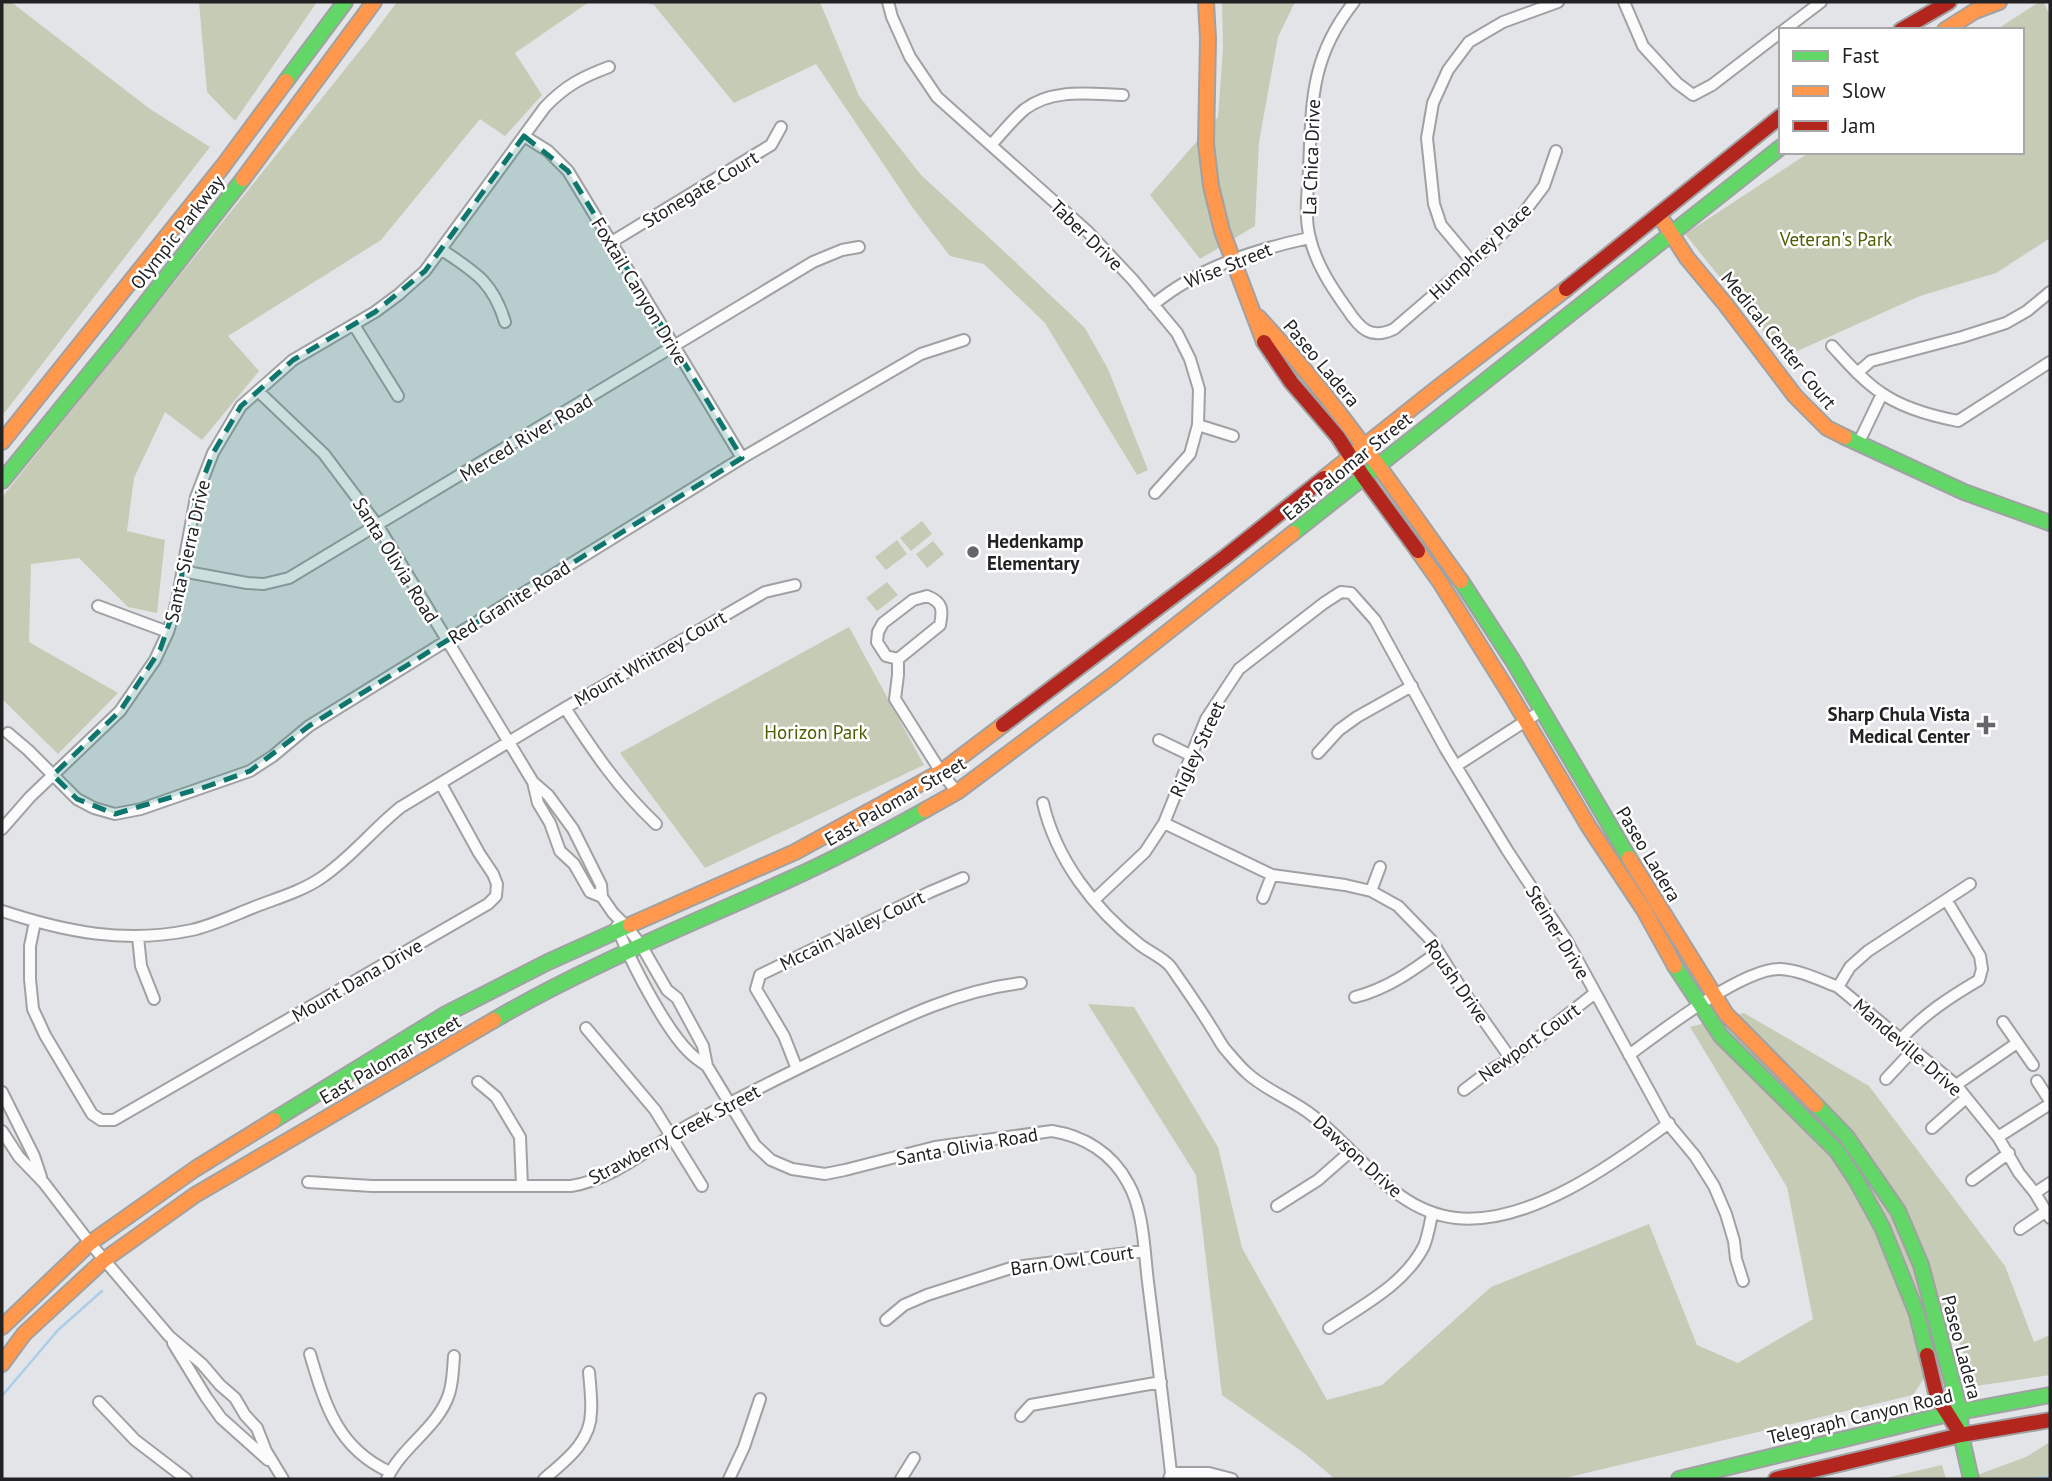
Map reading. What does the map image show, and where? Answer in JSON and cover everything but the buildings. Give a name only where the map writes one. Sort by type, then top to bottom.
[{"type":"main road","name":"Olympic Parkway","points":[[2,442],[237,146],[345,2]]},
{"type":"main road","name":"Olympic Parkway","points":[[2,481],[257,161],[374,2]]},
{"type":"main road","name":"Paseo Ladera","points":[[1206,2],[1206,144],[1211,186],[1222,231],[1263,341],[1291,382],[1315,408],[1351,456],[1440,582],[1589,827],[1644,910],[1685,983],[1721,1035],[1837,1152],[1857,1180],[1882,1227],[1917,1314],[1937,1397],[1954,1413]]},
{"type":"main road","points":[[1904,28],[1949,2]]},
{"type":"main road","points":[[1948,28],[1975,11],[1999,2]]},
{"type":"main road","name":"East Palomar Street","points":[[2,1327],[90,1243],[195,1169],[446,1014],[548,962],[795,852],[941,772],[1225,557],[1364,445],[1544,308],[1779,118]]},
{"type":"main road","points":[[237,146],[257,161]]},
{"type":"main road","name":"East Palomar Street","points":[[2,1364],[24,1334],[104,1259],[207,1188],[530,999],[634,948],[858,847],[957,792],[1112,676],[1779,149]]},
{"type":"main road","name":"Medical Center Court","points":[[1659,215],[1688,258],[1796,396],[1827,428],[1964,492],[2050,523]]},
{"type":"main road","name":"Paseo Ladera","points":[[1253,310],[1287,348],[1364,445],[1464,584],[1726,1014],[1846,1136],[1898,1211],[1921,1265],[1971,1479]]},
{"type":"main road","name":"Telegraph Canyon Road","points":[[1679,1479],[1954,1413],[2050,1395]]},
{"type":"main road","points":[[1776,1479],[1961,1435],[2050,1420]]},
{"type":"street","name":"Taber Drive","points":[[888,2],[910,57],[937,97],[1087,231],[1177,333],[1190,359],[1199,389],[1198,425],[1190,454],[1154,493]]},
{"type":"street","name":"La Chica Drive","points":[[1354,2],[1334,29],[1316,75],[1312,102],[1307,207],[1309,238],[1321,268],[1349,313],[1369,334],[1382,335]]},
{"type":"street","points":[[1472,262],[1441,225],[1434,204],[1427,138],[1433,103],[1448,70],[1469,43],[1490,28],[1532,6],[1558,2]]},
{"type":"street","points":[[1624,2],[1643,46],[1677,83],[1693,94],[1712,86],[1779,34]]},
{"type":"street","points":[[1787,28],[1821,2]]},
{"type":"street","name":"Santa Sierra Drive","points":[[2,829],[30,797],[120,711],[155,660],[168,632],[177,601],[196,497],[213,453],[241,406],[293,360],[354,326],[398,295],[425,271],[557,94],[577,79],[609,67]]},
{"type":"street","points":[[991,145],[1025,109],[1039,100],[1064,93],[1123,96]]},
{"type":"street","name":"Stonegate Court","points":[[610,243],[771,145],[781,127]]},
{"type":"street","name":"Foxtail Canyon Drive","points":[[524,136],[548,151],[568,171],[742,458]]},
{"type":"street","name":"Humphrey Place","points":[[1382,335],[1394,329],[1504,233],[1544,186],[1556,151]]},
{"type":"street","name":"Wise Street","points":[[1153,305],[1170,290],[1197,274],[1276,245],[1309,238]]},
{"type":"street","name":"Merced River Road","points":[[182,571],[247,583],[264,584],[289,578],[813,262],[842,250],[859,247]]},
{"type":"street","points":[[442,250],[483,280],[499,301],[505,322]]},
{"type":"street","points":[[1857,373],[1871,361],[2006,323],[2027,311],[2050,292]]},
{"type":"street","points":[[354,326],[398,396]]},
{"type":"street","name":"Red Granite Road","points":[[8,733],[77,799],[94,808],[115,814],[141,809],[250,771],[309,726],[742,458],[921,354],[964,340]]},
{"type":"street","points":[[1832,346],[1857,373],[1882,394],[1929,415],[1958,421],[2050,362]]},
{"type":"street","name":"Santa Olivia Road","points":[[258,391],[324,454],[378,526],[533,782],[538,803],[550,823],[559,851],[574,864],[590,892],[602,897]]},
{"type":"street","points":[[1858,444],[1882,394]]},
{"type":"street","points":[[1198,425],[1233,436]]},
{"type":"street","name":"Mount Whitney Court","points":[[2,911],[35,922],[95,935],[138,937],[192,930],[298,890],[317,881],[345,859],[401,807],[765,592],[795,585]]},
{"type":"street","name":"Rigley Street","points":[[1094,900],[1145,852],[1164,823],[1206,719],[1239,669],[1324,603],[1341,592],[1351,593]]},
{"type":"street","name":"Steiner Drive","points":[[1351,593],[1375,620],[1456,766],[1567,941],[1665,1120],[1695,1156],[1714,1186],[1731,1231],[1743,1281]]},
{"type":"street","points":[[927,596],[939,601],[943,610],[940,625],[898,659],[886,656],[880,648],[877,642],[880,627],[918,598],[927,596]]},
{"type":"street","points":[[98,606],[168,632]]},
{"type":"street","points":[[898,659],[895,699],[941,772],[957,792]]},
{"type":"street","points":[[1318,754],[1339,730],[1357,716],[1412,686]]},
{"type":"street","points":[[565,708],[600,762],[631,800],[656,824]]},
{"type":"street","points":[[1456,766],[1541,711]]},
{"type":"street","points":[[1158,740],[1190,755]]},
{"type":"street","name":"Santa Olivia Road","points":[[533,782],[548,795],[573,829],[601,885],[602,897],[634,948],[667,990],[677,998],[688,1015],[703,1046],[707,1066],[755,1144],[771,1160],[814,1174],[835,1173],[935,1147],[1052,1131],[1075,1136],[1102,1152],[1124,1175],[1137,1205],[1161,1382],[1170,1476]]},
{"type":"street","name":"Mount Dana Drive","points":[[35,922],[30,946],[33,1009],[45,1035],[92,1114],[104,1120],[114,1120],[488,904],[496,896],[493,874],[440,784]]},
{"type":"street","name":"Dawson Drive","points":[[1042,803],[1056,843],[1072,871],[1094,900],[1139,944],[1170,965],[1224,1047],[1247,1073],[1299,1104],[1327,1126],[1388,1188],[1432,1214],[1459,1219],[1487,1218],[1548,1199],[1610,1166],[1669,1124]]},
{"type":"street","name":"Roush Drive","points":[[1164,823],[1272,876],[1331,882],[1371,891],[1398,906],[1431,940],[1511,1059]]},
{"type":"street","points":[[1371,891],[1380,867]]},
{"type":"street","points":[[1263,898],[1272,876]]},
{"type":"street","name":"Mccain Valley Court","points":[[797,1069],[784,1036],[756,989],[760,975],[918,897],[963,878]]},
{"type":"street","points":[[1838,987],[1850,967],[1868,951],[1970,884]]},
{"type":"street","points":[[1901,1039],[1919,1020],[1979,980],[1982,969],[1980,956],[1947,901]]},
{"type":"street","points":[[138,937],[141,966],[154,999]]},
{"type":"street","name":"Santa Olivia Road","points":[[634,948],[657,1005],[690,1053],[707,1066]]},
{"type":"street","points":[[1355,997],[1374,992],[1410,973],[1438,952]]},
{"type":"street","name":"Mandeville Drive","points":[[1629,1055],[1700,1004],[1750,977],[1777,969],[1838,987],[1956,1085],[1998,1137],[2048,1215]]},
{"type":"street","name":"Strawberry Creek Street","points":[[308,1182],[372,1186],[571,1186],[588,1182],[615,1170],[729,1102],[928,1007],[992,987],[1021,983]]},
{"type":"street","name":"Newport Court","points":[[1464,1090],[1511,1059],[1595,993]]},
{"type":"street","points":[[2003,1022],[2033,1065]]},
{"type":"street","points":[[586,1028],[655,1110],[702,1186]]},
{"type":"street","points":[[1956,1085],[2017,1043]]},
{"type":"street","points":[[1886,1079],[1914,1049]]},
{"type":"street","points":[[1998,1137],[2050,1103],[2036,1081]]},
{"type":"street","points":[[478,1082],[496,1097],[520,1137],[522,1186]]},
{"type":"street","points":[[2,1092],[34,1156],[44,1183]]},
{"type":"street","points":[[1932,1128],[1966,1098]]},
{"type":"street","points":[[2,1131],[19,1157],[44,1183],[90,1243],[169,1336],[202,1364],[235,1398],[257,1428],[283,1479]]},
{"type":"street","points":[[1278,1206],[1318,1180],[1351,1151]]},
{"type":"street","points":[[1972,1180],[2008,1153]]},
{"type":"street","points":[[2035,1193],[2050,1183]]},
{"type":"street","points":[[1329,1328],[1408,1271],[1424,1245],[1432,1214]]},
{"type":"street","points":[[2020,1228],[2048,1215]]},
{"type":"street","name":"Barn Owl Court","points":[[886,1320],[904,1305],[927,1294],[1014,1267],[1144,1251]]},
{"type":"street","points":[[169,1336],[221,1418],[275,1466]]},
{"type":"street","points":[[310,1354],[323,1397],[340,1431],[364,1458],[388,1476],[400,1457],[445,1405],[452,1384],[454,1356]]},
{"type":"street","points":[[544,1479],[573,1453],[587,1432],[591,1411],[589,1372]]},
{"type":"street","points":[[1021,1416],[1031,1405],[1161,1382]]},
{"type":"street","points":[[729,1479],[744,1447],[760,1399]]},
{"type":"street","points":[[99,1402],[135,1440],[186,1479]]},
{"type":"street","points":[[901,1479],[914,1458]]},
{"type":"street","points":[[1170,1476],[1209,1473],[1232,1479]]},
{"type":"highlighted area","points":[[524,136],[568,171],[742,458],[309,726],[250,771],[115,814],[77,799],[53,775],[120,711],[160,650],[177,601],[196,497],[213,453],[241,406],[293,360],[375,312],[425,271]]},
{"type":"green space","points":[[2,2],[11,2],[150,109],[210,147],[2,416]]},
{"type":"green space","points":[[199,2],[317,2],[235,121],[207,92]]},
{"type":"green space","points":[[397,2],[589,2],[515,53],[542,95],[505,136],[480,119],[381,240],[228,336],[259,371],[202,440],[165,412],[134,478],[127,531],[165,540],[157,613],[128,607],[79,558],[31,564],[29,642],[118,693],[58,754],[2,699],[2,497]]},
{"type":"green space","points":[[645,2],[820,2],[859,96],[921,175],[1085,328],[1108,369],[1148,470],[1137,475],[1045,323],[984,264],[950,256],[915,211],[816,64],[734,103],[654,5]]},
{"type":"green space","points":[[1222,2],[1295,2],[1278,37],[1259,142],[1255,226],[1200,259],[1150,195],[1218,117],[1223,48]]},
{"type":"green space","name":"Veteran's Park","points":[[2039,2],[2044,2],[2050,17],[2050,238],[1996,273],[1920,296],[1784,357],[1685,234],[1807,154],[2024,154],[2024,28],[1999,28]]},
{"type":"green space","points":[[922,521],[932,534],[911,551],[900,538]]},
{"type":"green space","points":[[897,540],[907,554],[886,570],[875,557]]},
{"type":"green space","points":[[933,541],[944,554],[927,568],[916,554]]},
{"type":"green space","points":[[887,582],[898,595],[877,611],[866,598]]},
{"type":"green space","name":"Horizon Park","points":[[849,627],[924,765],[705,868],[620,753]]},
{"type":"green space","points":[[1088,1004],[1134,1007],[1218,1147],[1242,1248],[1327,1400],[1382,1385],[1491,1287],[1649,1224],[1697,1345],[1738,1363],[1813,1319],[1787,1187],[1690,1027],[1744,1013],[1869,1086],[2005,1266],[2034,1342],[2050,1335],[2050,1375],[1976,1386],[1955,1332],[1913,1395],[1561,1479],[1335,1479],[1304,1453],[1222,1395],[1196,1175]]},
{"type":"green space","points":[[2050,1442],[2050,1479],[1966,1479],[2026,1457]]},
{"type":"green space","points":[[1942,1465],[1946,1479],[1881,1479]]},
{"type":"waterway","points":[[2,1396],[58,1330],[102,1291]]},
{"type":"waterway","points":[[2030,1479],[2050,1477]]},
{"type":"traffic: fast","points":[[286,81],[345,2]]},
{"type":"traffic: fast","points":[[1293,533],[1779,149]]},
{"type":"traffic: fast","points":[[2,481],[243,179]]},
{"type":"traffic: fast","points":[[1845,437],[1964,492],[2050,523]]},
{"type":"traffic: fast","points":[[1461,581],[1513,661],[1629,858]]},
{"type":"traffic: fast","points":[[494,1020],[602,963],[823,864],[925,810]]},
{"type":"traffic: fast","points":[[274,1120],[446,1014],[548,962],[630,925]]},
{"type":"traffic: fast","points":[[1675,966],[1721,1036],[1837,1151],[1856,1180],[1882,1227],[1917,1314],[1927,1355]]},
{"type":"traffic: fast","points":[[1816,1105],[1846,1136],[1898,1211],[1921,1265],[1960,1411],[1961,1435],[1971,1479]]},
{"type":"traffic: fast","points":[[1679,1479],[1948,1414],[2050,1395]]},
{"type":"traffic: slow","points":[[243,179],[374,2]]},
{"type":"traffic: slow","points":[[1206,2],[1206,144],[1211,186],[1222,231],[1264,342]]},
{"type":"traffic: slow","points":[[1948,28],[1975,11],[1999,2]]},
{"type":"traffic: slow","points":[[2,442],[223,166],[286,81]]},
{"type":"traffic: slow","points":[[1659,215],[1687,258],[1795,396],[1827,428],[1845,437]]},
{"type":"traffic: slow","points":[[1324,478],[1566,289]]},
{"type":"traffic: slow","points":[[1258,317],[1338,412],[1461,581]]},
{"type":"traffic: slow","points":[[925,810],[957,792],[1112,676],[1293,533]]},
{"type":"traffic: slow","points":[[1418,551],[1510,694],[1589,827],[1644,910],[1675,966]]},
{"type":"traffic: slow","points":[[630,925],[795,852],[941,772],[1003,725]]},
{"type":"traffic: slow","points":[[1629,858],[1726,1014],[1816,1105]]},
{"type":"traffic: slow","points":[[2,1364],[24,1334],[104,1260],[195,1195],[494,1020]]},
{"type":"traffic: slow","points":[[2,1327],[90,1243],[195,1169],[274,1120]]},
{"type":"traffic: jam","points":[[1904,28],[1949,2]]},
{"type":"traffic: jam","points":[[1566,289],[1779,118]]},
{"type":"traffic: jam","points":[[1264,342],[1291,382],[1338,437],[1418,551]]},
{"type":"traffic: jam","points":[[1003,725],[1225,557],[1324,478]]},
{"type":"traffic: jam","points":[[1927,1355],[1937,1397],[1961,1435]]},
{"type":"traffic: jam","points":[[1776,1479],[1961,1435],[2050,1420]]},
{"type":"place","name":"Hedenkamp Elementary","points":[[973,552]]},
{"type":"place","name":"Sharp Chula Vista Medical Center","points":[[1986,725]]}]
